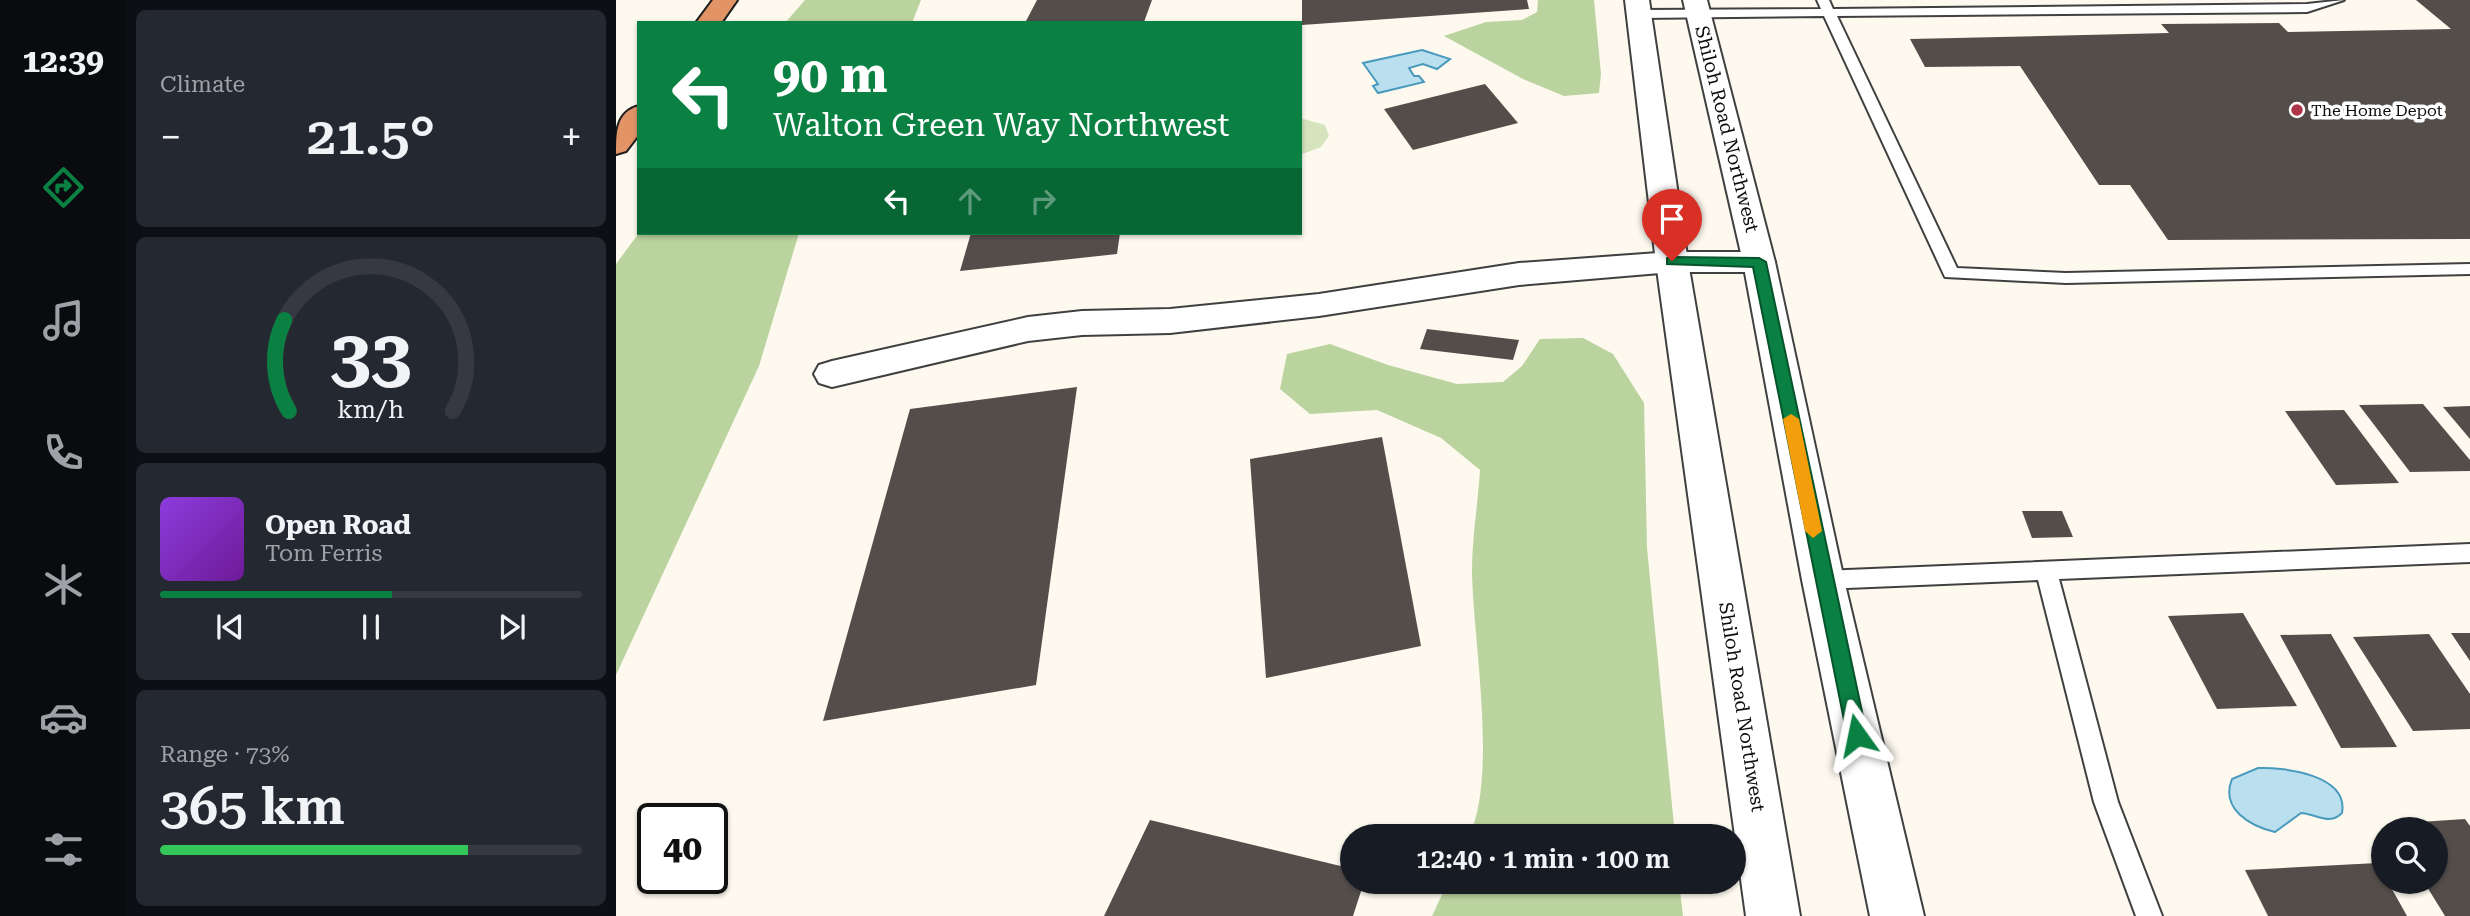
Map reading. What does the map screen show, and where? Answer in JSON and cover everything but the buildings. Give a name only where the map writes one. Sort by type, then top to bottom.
[{"type":"highway","points":[[709,21],[724,0]]},
{"type":"highway","points":[[616,145],[637,117]]},
{"type":"street","name":"Shiloh Road Northwest","points":[[1639,7],[1672,261],[1773,916]]},
{"type":"street","name":"Shiloh Road Northwest","points":[[1697,7],[1759,262],[1823,580],[1896,916]]},
{"type":"street","points":[[832,374],[1028,329],[1082,323],[1170,321],[1230,339],[1317,328],[1363,298],[1519,274],[1672,261],[1759,262]]},
{"type":"lane","points":[[1639,7],[2307,8],[2338,0]]},
{"type":"lane","points":[[1826,7],[1951,273],[2066,278],[2470,269]]},
{"type":"lane","points":[[1823,580],[2470,553]]},
{"type":"lane","points":[[2046,570],[2106,802],[2150,916]]},
{"type":"green space","points":[[805,0],[921,0],[913,21],[787,21]]},
{"type":"green space","points":[[1538,0],[1594,0],[1601,74],[1599,93],[1564,96],[1523,79],[1444,36],[1486,22],[1522,20],[1537,12]]},
{"type":"green space","points":[[1302,119],[1325,125],[1329,136],[1321,147],[1302,154]]},
{"type":"green space","points":[[638,235],[798,235],[759,366],[616,675],[616,264]]},
{"type":"green space","points":[[1583,338],[1613,354],[1644,403],[1647,548],[1674,824],[1473,824],[1482,779],[1483,744],[1472,571],[1480,470],[1441,438],[1377,410],[1310,414],[1280,389],[1287,354],[1330,344],[1388,365],[1457,384],[1503,382],[1522,366],[1540,339]]},
{"type":"green space","points":[[1442,894],[1680,894],[1683,916],[1432,916]]},
{"type":"water","points":[[1422,50],[1450,59],[1437,69],[1423,64],[1409,68],[1414,76],[1419,76],[1424,82],[1378,93],[1373,86],[1378,84],[1363,63]]},
{"type":"water","points":[[2258,768],[2298,772],[2325,782],[2335,790],[2341,800],[2342,813],[2328,819],[2301,813],[2275,832],[2247,821],[2234,807],[2229,790],[2232,779]]},
{"type":"slow traffic","points":[[1791,419],[1813,531]]},
{"type":"place","name":"The Home Depot","points":[[2297,110]]},
{"type":"route","points":[[1672,261],[1759,262],[1857,735]]}]
